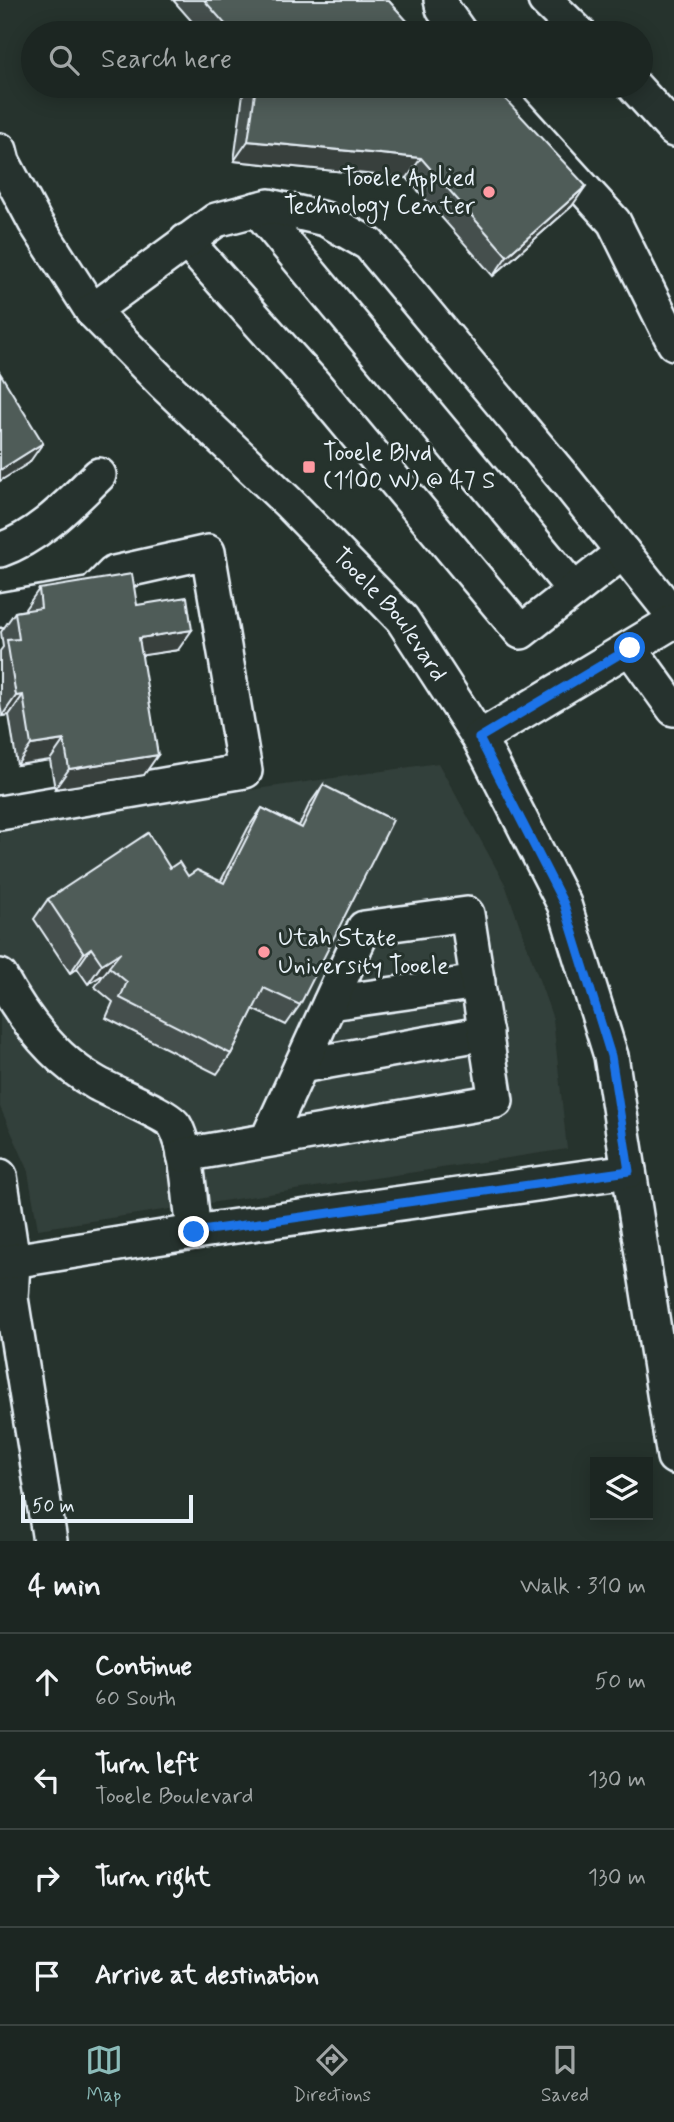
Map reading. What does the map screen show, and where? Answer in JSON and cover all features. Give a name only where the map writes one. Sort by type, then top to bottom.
[{"type":"street","points":[[441,0],[443,9],[452,21]]},
{"type":"street","points":[[545,0],[567,21]]},
{"type":"street","points":[[504,98],[614,222],[674,343]]},
{"type":"street","points":[[645,98],[674,130]]},
{"type":"street","name":"Tooele Boulevard","points":[[0,150],[3,162],[35,222],[92,311],[288,502],[402,619],[479,738],[564,904],[611,1056],[670,1412],[674,1457]]},
{"type":"street","points":[[92,311],[216,220],[269,206],[325,219],[369,244],[567,482],[674,618],[630,648],[479,738]]},
{"type":"street","points":[[257,209],[574,590]]},
{"type":"street","points":[[187,241],[315,385],[521,632],[623,552]]},
{"type":"street","points":[[0,550],[13,546],[43,527],[99,475]]},
{"type":"street","points":[[0,610],[93,594],[114,573],[208,552],[245,771],[0,813]]},
{"type":"street","points":[[630,648],[674,709]]},
{"type":"street","points":[[184,1155],[496,1101],[467,914],[364,928],[267,1140]]},
{"type":"street","points":[[0,976],[14,1002],[50,1049],[93,1082],[174,1123],[184,1155],[194,1232]]},
{"type":"street","points":[[330,1003],[478,982]]},
{"type":"street","points":[[301,1066],[486,1033]]},
{"type":"street","points":[[7,1263],[194,1232],[629,1171]]},
{"type":"street","points":[[0,1176],[11,1298],[50,1541]]},
{"type":"shaded area","name":"Utah State University Tooele","points":[[438,763],[505,884],[553,1019],[567,1149],[38,1229],[27,1167],[0,1107],[0,826]]},
{"type":"building","points":[[204,0],[388,0],[407,21],[222,21]]},
{"type":"building","name":"Tooele Applied Technology Center","points":[[254,98],[504,98],[586,186],[507,256],[421,158],[248,141]]},
{"type":"building","points":[[0,373],[43,443],[0,470]]},
{"type":"building","points":[[132,574],[137,605],[187,597],[192,630],[139,638],[158,755],[69,769],[64,740],[31,745],[23,695],[16,696],[7,640],[19,639],[15,612],[41,608],[39,589]]},
{"type":"building","points":[[323,785],[393,820],[300,1005],[264,988],[231,1054],[120,998],[127,982],[109,967],[121,952],[102,964],[91,948],[84,953],[48,899],[148,833],[170,868],[179,862],[188,876],[197,870],[224,883],[262,808],[302,828]]},
{"type":"place","name":"Tooele Applied Technology Center","points":[[489,192]]},
{"type":"place","name":"Tooele Blvd (1100 W) @ 47 S","points":[[309,467]]},
{"type":"place","name":"Utah State University Tooele","points":[[264,952]]},
{"type":"route","points":[[194,1232],[629,1171],[611,1056],[564,904],[479,738],[630,648]]}]
